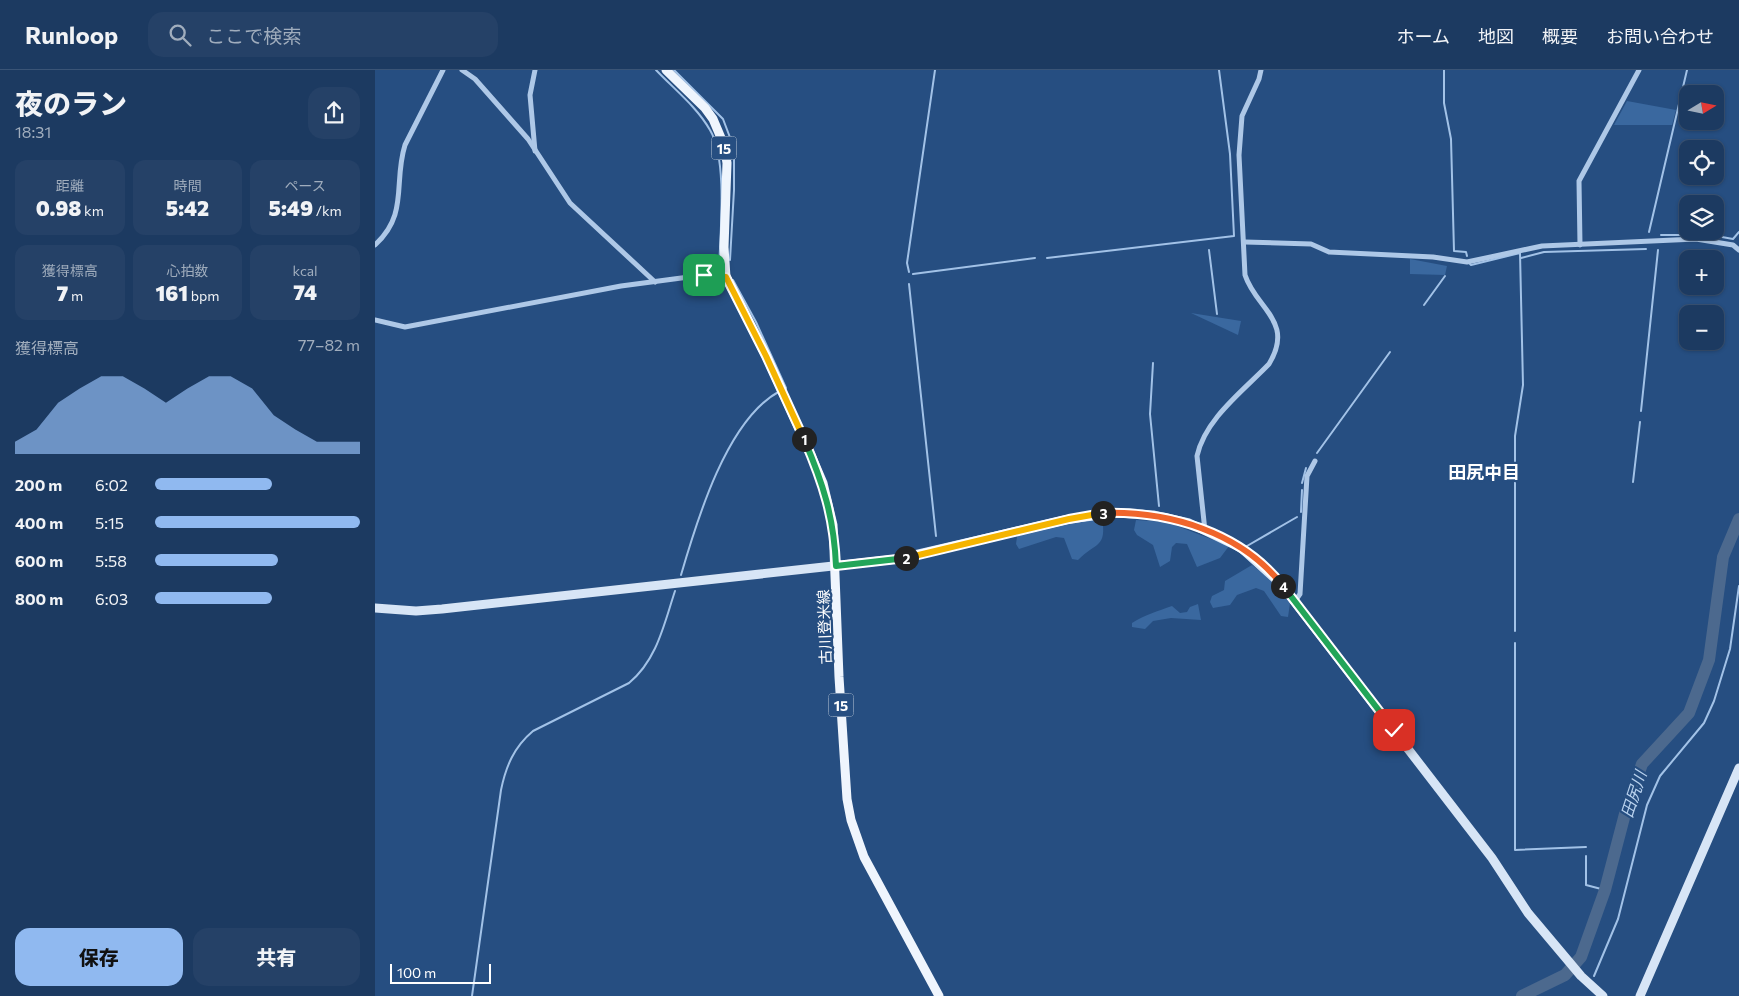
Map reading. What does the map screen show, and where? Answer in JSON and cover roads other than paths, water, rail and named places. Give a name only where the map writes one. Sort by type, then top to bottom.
[{"type":"main road","name":"古川登米線","points":[[666,70],[705,108],[713,119],[724,145],[727,163],[724,247],[726,277],[779,384],[823,483],[833,525],[839,677],[847,799],[851,820],[865,857],[939,996]]},
{"type":"street","points":[[375,245],[385,236],[393,222],[399,206],[402,155],[443,70]]},
{"type":"street","points":[[462,70],[481,87],[528,139],[570,203],[655,282]]},
{"type":"street","points":[[535,70],[530,95],[535,152]]},
{"type":"street","points":[[1205,530],[1197,456],[1199,446],[1208,428],[1269,364],[1275,352],[1278,331],[1273,316],[1247,282],[1239,155],[1242,116],[1259,80],[1261,70]]},
{"type":"street","points":[[1580,245],[1579,181],[1639,70]]},
{"type":"street","points":[[1245,242],[1311,244],[1329,252],[1433,257],[1467,262],[1542,246],[1696,240],[1733,245],[1739,250]]},
{"type":"street","points":[[375,320],[405,328],[621,286],[704,275],[726,277]]},
{"type":"street","points":[[1295,601],[1299,594],[1307,476],[1315,461]]},
{"type":"street","points":[[375,608],[416,611],[442,609],[897,559],[1099,513],[1153,515],[1180,520],[1205,530],[1248,554],[1269,571],[1295,601],[1492,858],[1528,913],[1581,976],[1603,996]]},
{"type":"street","points":[[1641,996],[1739,768]]},
{"type":"waterway","points":[[656,70],[699,114],[716,143],[722,198],[719,271],[721,272]]},
{"type":"waterway","points":[[674,70],[723,119],[734,148],[730,260]]},
{"type":"waterway","points":[[909,272],[907,263],[935,70]]},
{"type":"waterway","points":[[1047,258],[1234,236],[1230,154],[1219,70]]},
{"type":"waterway","points":[[1444,70],[1444,103],[1451,139],[1454,251],[1466,252],[1467,256]]},
{"type":"waterway","points":[[1649,232],[1687,70]]},
{"type":"waterway","points":[[1661,235],[1711,235],[1733,239],[1739,232]]},
{"type":"waterway","points":[[1521,258],[1544,252],[1646,249]]},
{"type":"waterway","points":[[1209,250],[1217,314]]},
{"type":"waterway","points":[[1641,411],[1658,250]]},
{"type":"waterway","points":[[1470,264],[1520,253],[1523,385],[1515,436],[1515,631]]},
{"type":"waterway","points":[[913,274],[1035,258]]},
{"type":"waterway","points":[[1424,305],[1445,276]]},
{"type":"waterway","points":[[733,280],[756,322],[786,388],[784,389]]},
{"type":"waterway","points":[[909,284],[936,536]]},
{"type":"waterway","points":[[1317,453],[1390,352]]},
{"type":"waterway","points":[[1153,363],[1150,414],[1159,506]]},
{"type":"waterway","points":[[681,575],[705,500],[730,447],[744,424],[761,405],[780,391]]},
{"type":"waterway","points":[[1633,482],[1640,422]]},
{"type":"waterway","points":[[1302,483],[1306,468]]},
{"type":"waterway","points":[[1301,512],[1302,490]]},
{"type":"waterway","points":[[1247,546],[1297,517]]},
{"type":"waterway","name":"田尻川","points":[[1522,996],[1565,975],[1581,957],[1605,890],[1626,810],[1642,764],[1689,713],[1709,660],[1723,557],[1739,519]]},
{"type":"waterway","points":[[1594,976],[1618,919],[1647,805],[1660,776],[1704,723],[1714,701],[1730,649],[1739,586]]},
{"type":"waterway","points":[[472,996],[501,790],[505,773],[516,750],[533,731],[629,683],[639,674],[658,641],[675,591]]},
{"type":"waterway","points":[[1515,643],[1515,850],[1586,847]]},
{"type":"waterway","points":[[1586,856],[1586,885],[1605,890]]},
{"type":"district","name":"田尻中目","points":[[1484,472]]}]
